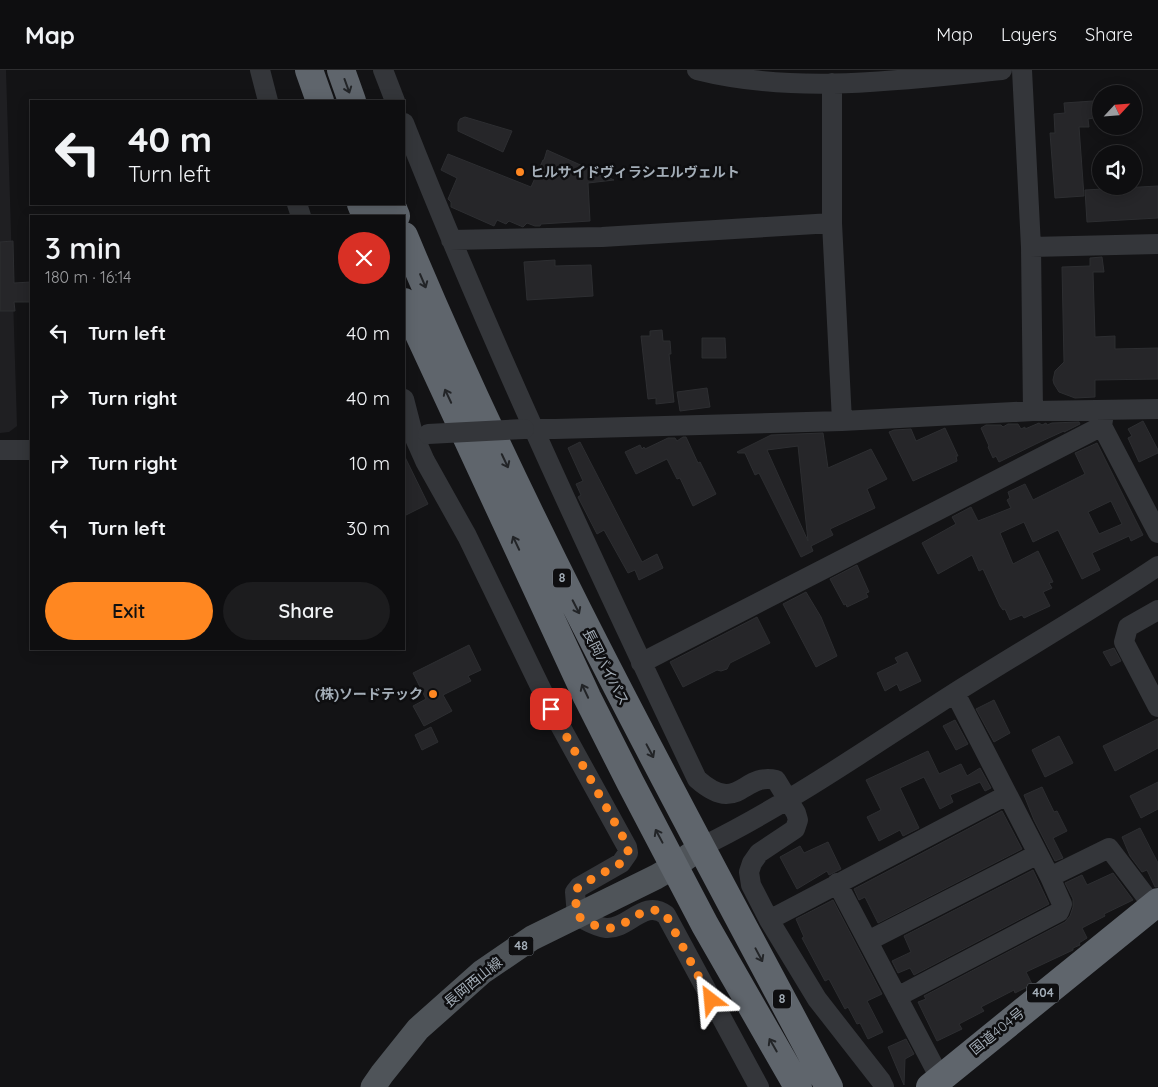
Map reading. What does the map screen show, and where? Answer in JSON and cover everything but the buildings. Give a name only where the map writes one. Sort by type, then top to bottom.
[{"type":"highway","points":[[309,70],[320,100]]},
{"type":"highway","points":[[341,70],[352,100]]},
{"type":"highway","name":"長岡バイパス","points":[[405,238],[436,313],[520,493],[621,696],[829,1087]]},
{"type":"highway","name":"長岡バイパス","points":[[405,304],[588,697],[630,782],[705,925],[798,1087]]},
{"type":"highway","name":"国道404号","points":[[935,1083],[1155,904]]},
{"type":"main road","name":"長岡西山線","points":[[373,1087],[418,1029],[482,972],[532,938],[675,866],[701,847]]},
{"type":"street","points":[[260,70],[268,100]]},
{"type":"street","points":[[383,70],[395,100]]},
{"type":"street","points":[[697,70],[751,81],[832,83],[877,83],[1002,70]]},
{"type":"street","points":[[1022,70],[1031,247],[1033,412]]},
{"type":"street","points":[[832,83],[832,223],[842,421]]},
{"type":"street","points":[[405,125],[528,429],[697,779],[708,789],[725,795],[735,794],[760,780],[767,778],[776,780],[796,813],[798,820],[795,829],[759,853],[752,862],[749,872],[751,885],[769,920],[817,999],[884,1087]]},
{"type":"street","points":[[451,240],[602,237],[832,223]]},
{"type":"street","points":[[1031,247],[1158,244]]},
{"type":"street","points":[[405,402],[425,461],[467,536],[551,709],[628,846],[628,853],[621,863],[579,886],[575,892],[577,916],[604,928],[611,928],[644,911],[657,910],[666,915],[759,1087]]},
{"type":"street","points":[[415,434],[528,429],[555,430],[842,421],[1033,412],[1103,418],[1158,408]]},
{"type":"street","points":[[641,663],[1103,418]]},
{"type":"street","points":[[1103,418],[1158,533]]},
{"type":"street","points":[[0,450],[30,450]]},
{"type":"street","points":[[701,847],[787,800],[870,749],[954,693],[1102,604],[1158,566]]},
{"type":"street","points":[[1158,610],[1128,627],[1124,642],[1158,707]]},
{"type":"street","points":[[897,996],[1059,912],[1062,904],[1050,877],[954,693]]},
{"type":"street","points":[[769,920],[1007,795]]},
{"type":"street","points":[[1050,877],[1109,848],[1155,904]]},
{"type":"street","points":[[868,940],[1038,854]]},
{"type":"street","points":[[837,883],[897,996],[935,1083]]},
{"type":"shaded area","points":[[0,70],[6,70],[17,426],[9,432],[0,433]]},
{"type":"place","name":"ヒルサイドヴィラシエルヴェルト","points":[[520,172]]},
{"type":"place","name":"(株)ソードテック","points":[[433,694]]},
{"type":"route","points":[[551,709],[628,846],[626,858],[621,863],[579,886],[575,892],[577,916],[604,928],[611,928],[644,911],[652,909],[662,912],[666,915],[711,1000]]}]
